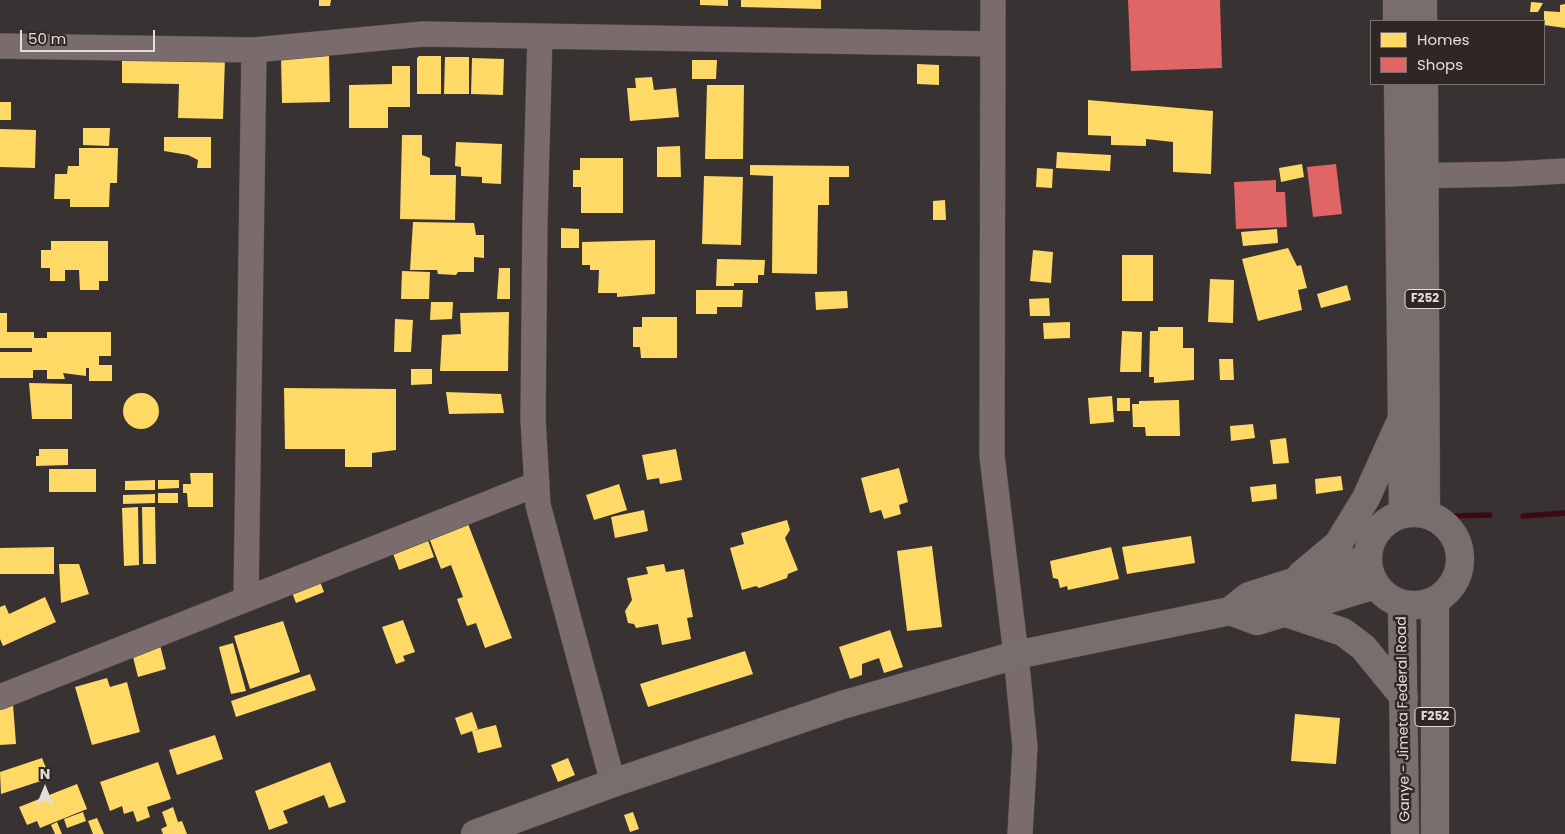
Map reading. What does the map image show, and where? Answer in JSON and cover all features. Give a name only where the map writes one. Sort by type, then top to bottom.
[{"type":"main road","points":[[1397,0],[1397,20]]},
{"type":"main road","points":[[1423,0],[1423,20]]},
{"type":"main road","name":"F252","points":[[1398,85],[1412,176],[1414,514]]},
{"type":"main road","name":"F252","points":[[1414,514],[1401,419],[1412,176],[1424,85]]},
{"type":"main road","points":[[1292,584],[1338,544],[1366,498],[1401,419]]},
{"type":"main road","points":[[1414,514],[1441,521],[1453,533],[1460,554],[1458,576],[1444,594],[1435,600],[1419,605],[1402,604],[1387,596],[1375,585],[1370,575],[1368,558],[1371,542],[1383,524],[1414,514]]},
{"type":"main road","points":[[475,834],[613,783],[842,705],[1016,656],[1230,610],[1249,596],[1292,584],[1368,558]]},
{"type":"main road","points":[[1230,610],[1257,621],[1375,585]]},
{"type":"main road","name":"Ganye - Jimeta Federal Road","points":[[1435,600],[1435,834]]},
{"type":"main road","name":"Ganye - Jimeta Federal Road","points":[[1402,604],[1405,834]]},
{"type":"main road","points":[[1286,613],[1343,632],[1363,647],[1404,697]]},
{"type":"street","points":[[993,0],[992,456],[1025,747],[1020,834]]},
{"type":"street","points":[[0,46],[254,50],[423,34],[993,44]]},
{"type":"street","points":[[540,36],[535,220],[533,409],[538,505],[613,783]]},
{"type":"street","points":[[246,600],[254,50]]},
{"type":"street","points":[[1412,176],[1565,171]]},
{"type":"street","points":[[0,696],[537,484]]},
{"type":"building: Homes","points":[[319,0],[331,0],[330,6],[319,6]]},
{"type":"building: Homes","points":[[700,0],[728,0],[728,6],[700,5]]},
{"type":"building: Homes","points":[[741,0],[821,0],[821,9],[741,7]]},
{"type":"building: Homes","points":[[1531,2],[1543,3],[1538,12],[1530,12]]},
{"type":"building: Homes","points":[[1565,4],[1565,28],[1545,25],[1544,11],[1560,12],[1560,5]]},
{"type":"building: Homes","points":[[122,56],[225,58],[223,119],[178,118],[179,84],[122,83]]},
{"type":"building: Homes","points":[[329,56],[330,102],[282,103],[281,57]]},
{"type":"building: Homes","points":[[419,56],[441,56],[441,94],[417,94],[417,58]]},
{"type":"building: Homes","points":[[445,57],[469,57],[469,94],[444,94]]},
{"type":"building: Homes","points":[[472,58],[504,59],[503,95],[471,94]]},
{"type":"building: Homes","points":[[692,60],[717,60],[716,79],[692,79]]},
{"type":"building: Homes","points":[[917,64],[939,65],[939,85],[917,84]]},
{"type":"building: Homes","points":[[392,66],[410,66],[410,107],[388,107],[388,128],[349,128],[349,85],[392,84]]},
{"type":"building: Homes","points":[[652,77],[654,90],[676,88],[679,117],[630,121],[627,88],[636,88],[635,78]]},
{"type":"building: Homes","points":[[707,85],[744,85],[743,159],[705,159]]},
{"type":"building: Homes","points":[[1088,100],[1213,111],[1211,174],[1173,172],[1173,142],[1146,139],[1146,146],[1111,145],[1111,136],[1088,135]]},
{"type":"building: Homes","points":[[0,102],[11,102],[11,120],[0,120]]},
{"type":"building: Homes","points":[[83,128],[110,128],[109,146],[83,145]]},
{"type":"building: Homes","points":[[0,129],[36,130],[35,168],[0,167]]},
{"type":"building: Homes","points":[[402,135],[422,135],[422,155],[430,158],[430,175],[456,175],[455,220],[400,219]]},
{"type":"building: Homes","points":[[164,137],[211,137],[211,168],[197,168],[198,160],[188,155],[164,151]]},
{"type":"building: Homes","points":[[456,142],[502,144],[501,184],[482,183],[482,177],[461,176],[461,167],[455,166]]},
{"type":"building: Homes","points":[[680,146],[681,177],[657,177],[657,147]]},
{"type":"building: Homes","points":[[79,148],[118,148],[117,183],[110,183],[109,207],[70,207],[70,199],[54,199],[55,174],[67,174],[68,166],[79,166]]},
{"type":"building: Homes","points":[[1057,152],[1111,155],[1110,171],[1056,168]]},
{"type":"building: Homes","points":[[580,158],[623,158],[623,213],[581,213],[581,187],[573,187],[573,170],[580,170]]},
{"type":"building: Homes","points":[[1302,164],[1304,177],[1281,182],[1279,168]]},
{"type":"building: Homes","points":[[750,165],[849,166],[849,177],[829,177],[829,205],[818,205],[817,274],[772,273],[773,176],[750,175]]},
{"type":"building: Homes","points":[[1037,168],[1053,169],[1052,188],[1036,187]]},
{"type":"building: Homes","points":[[704,176],[743,177],[741,245],[702,244]]},
{"type":"building: Homes","points":[[945,200],[946,220],[933,220],[933,201]]},
{"type":"building: Homes","points":[[413,222],[474,223],[476,235],[484,235],[484,258],[474,257],[474,272],[458,272],[456,275],[438,274],[437,270],[410,270]]},
{"type":"building: Homes","points":[[561,228],[579,229],[579,248],[561,248]]},
{"type":"building: Homes","points":[[1277,229],[1278,243],[1243,246],[1241,232]]},
{"type":"building: Homes","points":[[655,240],[655,294],[617,297],[617,293],[598,293],[599,270],[590,270],[590,265],[582,265],[582,242]]},
{"type":"building: Homes","points":[[51,241],[108,241],[108,281],[99,281],[99,290],[80,290],[79,270],[65,270],[65,281],[50,281],[50,268],[41,268],[41,250],[51,250]]},
{"type":"building: Homes","points":[[1288,248],[1297,266],[1301,265],[1307,288],[1298,290],[1302,310],[1258,321],[1242,259]]},
{"type":"building: Homes","points":[[1033,250],[1053,252],[1051,283],[1030,281]]},
{"type":"building: Homes","points":[[1122,255],[1153,255],[1153,301],[1122,301]]},
{"type":"building: Homes","points":[[717,259],[765,260],[764,275],[758,275],[758,283],[734,283],[734,286],[716,286]]},
{"type":"building: Homes","points":[[499,268],[510,268],[510,299],[497,299]]},
{"type":"building: Homes","points":[[402,271],[430,272],[429,299],[401,299]]},
{"type":"building: Homes","points":[[1210,279],[1234,280],[1233,323],[1208,322]]},
{"type":"building: Homes","points":[[1347,285],[1351,300],[1321,308],[1317,294]]},
{"type":"building: Homes","points":[[696,290],[743,290],[742,307],[717,307],[717,314],[696,314]]},
{"type":"building: Homes","points":[[847,291],[848,308],[816,310],[815,292]]},
{"type":"building: Homes","points":[[1049,298],[1050,316],[1030,316],[1029,299]]},
{"type":"building: Homes","points":[[431,302],[453,302],[452,319],[430,320]]},
{"type":"building: Homes","points":[[509,312],[508,371],[440,371],[442,335],[461,334],[460,313]]},
{"type":"building: Homes","points":[[0,313],[7,313],[7,332],[34,332],[34,338],[47,338],[47,332],[111,332],[111,356],[99,356],[99,365],[112,365],[112,381],[89,381],[89,368],[86,368],[86,376],[63,373],[65,379],[47,379],[47,370],[33,370],[33,378],[0,378],[0,352],[32,352],[32,348],[0,348]]},
{"type":"building: Homes","points":[[642,317],[677,317],[677,358],[641,358],[640,347],[633,347],[633,327],[642,327]]},
{"type":"building: Homes","points":[[395,319],[413,320],[411,352],[394,352]]},
{"type":"building: Homes","points":[[1070,322],[1070,338],[1044,339],[1043,323]]},
{"type":"building: Homes","points":[[1158,327],[1183,327],[1183,348],[1194,348],[1194,380],[1154,383],[1154,377],[1149,377],[1150,331],[1158,331]]},
{"type":"building: Homes","points":[[1122,331],[1142,332],[1141,372],[1120,372]]},
{"type":"building: Homes","points":[[1219,359],[1233,359],[1234,380],[1220,380]]},
{"type":"building: Homes","points":[[411,369],[432,369],[432,384],[411,385]]},
{"type":"building: Homes","points":[[29,383],[72,384],[72,419],[32,419]]},
{"type":"building: Homes","points":[[284,388],[396,389],[396,450],[372,453],[372,467],[345,467],[345,449],[285,449]]},
{"type":"building: Homes","points":[[446,392],[501,394],[504,413],[449,414]]},
{"type":"building: Homes","points":[[141,393],[148,394],[154,398],[158,404],[158,418],[154,424],[148,428],[141,429],[134,428],[128,424],[124,418],[123,411],[124,404],[128,398],[134,394]]},
{"type":"building: Homes","points":[[1112,396],[1114,422],[1090,424],[1088,398]]},
{"type":"building: Homes","points":[[1117,398],[1130,398],[1130,411],[1117,411]]},
{"type":"building: Homes","points":[[1179,400],[1180,436],[1146,436],[1145,427],[1133,427],[1132,404],[1139,404],[1139,401]]},
{"type":"building: Homes","points":[[1253,424],[1255,438],[1231,441],[1230,426]]},
{"type":"building: Homes","points":[[1286,438],[1289,463],[1273,464],[1270,440]]},
{"type":"building: Homes","points":[[39,449],[68,449],[68,465],[36,466],[36,456],[39,456]]},
{"type":"building: Homes","points":[[676,449],[682,480],[660,484],[659,478],[647,480],[642,455]]},
{"type":"building: Homes","points":[[899,468],[908,502],[899,505],[901,514],[884,519],[881,510],[870,513],[861,478]]},
{"type":"building: Homes","points":[[49,469],[96,469],[96,492],[49,492]]},
{"type":"building: Homes","points":[[190,473],[213,473],[213,507],[188,507],[187,493],[183,493],[183,484],[191,484]]},
{"type":"building: Homes","points":[[1341,476],[1343,490],[1316,494],[1315,479]]},
{"type":"building: Homes","points":[[155,480],[155,490],[125,490],[125,481]]},
{"type":"building: Homes","points":[[158,480],[179,480],[179,488],[158,489]]},
{"type":"building: Homes","points":[[619,484],[627,510],[594,520],[586,495]]},
{"type":"building: Homes","points":[[1276,484],[1277,499],[1252,502],[1250,487]]},
{"type":"building: Homes","points":[[158,493],[178,493],[178,503],[158,503]]},
{"type":"building: Homes","points":[[155,494],[155,503],[123,504],[123,495]]},
{"type":"building: Homes","points":[[138,507],[139,565],[124,566],[122,508]]},
{"type":"building: Homes","points":[[142,507],[155,507],[156,564],[143,564]]},
{"type":"building: Homes","points":[[644,510],[648,531],[615,538],[611,517]]},
{"type":"building: Homes","points":[[465,516],[512,638],[485,648],[476,623],[467,626],[457,599],[463,597],[451,565],[441,569],[426,530]]},
{"type":"building: Homes","points":[[787,520],[790,530],[785,538],[798,570],[788,574],[787,578],[759,588],[756,586],[742,590],[730,548],[744,544],[741,533]]},
{"type":"building: Homes","points":[[426,535],[434,557],[399,570],[391,548]]},
{"type":"building: Homes","points":[[1191,536],[1195,563],[1127,574],[1122,547]]},
{"type":"building: Homes","points":[[932,546],[942,627],[907,631],[897,551]]},
{"type":"building: Homes","points":[[54,547],[54,574],[0,574],[0,548]]},
{"type":"building: Homes","points":[[1111,547],[1119,579],[1068,590],[1067,586],[1060,588],[1058,579],[1053,578],[1050,561]]},
{"type":"building: Homes","points":[[59,564],[79,564],[89,594],[61,603]]},
{"type":"building: Homes","points":[[664,564],[666,572],[684,569],[693,617],[687,618],[691,639],[662,645],[658,624],[636,628],[634,624],[628,623],[625,611],[632,600],[627,578],[648,574],[646,567]]},
{"type":"building: Homes","points":[[319,579],[324,592],[296,603],[291,590]]},
{"type":"building: Homes","points":[[45,597],[56,622],[3,646],[0,639],[0,607],[5,605],[9,614]]},
{"type":"building: Homes","points":[[403,620],[415,652],[403,656],[405,661],[396,664],[382,627]]},
{"type":"building: Homes","points":[[283,621],[300,672],[250,689],[234,636]]},
{"type":"building: Homes","points":[[890,630],[903,667],[884,673],[879,658],[862,664],[862,675],[850,679],[839,647]]},
{"type":"building: Homes","points":[[159,641],[166,669],[138,677],[131,649]]},
{"type":"building: Homes","points":[[233,643],[246,691],[231,694],[219,647]]},
{"type":"building: Homes","points":[[745,651],[753,674],[648,707],[640,684]]},
{"type":"building: Homes","points":[[310,674],[316,690],[236,717],[231,701]]},
{"type":"building: Homes","points":[[107,678],[110,687],[127,682],[140,732],[92,745],[75,687]]},
{"type":"building: Homes","points":[[13,704],[16,744],[0,745],[0,705]]},
{"type":"building: Homes","points":[[472,712],[478,729],[461,735],[455,718]]},
{"type":"building: Homes","points":[[1295,714],[1340,718],[1336,764],[1291,761]]},
{"type":"building: Homes","points":[[496,725],[502,747],[478,753],[472,731]]},
{"type":"building: Homes","points":[[215,735],[223,759],[177,775],[169,750]]},
{"type":"building: Homes","points":[[42,758],[50,778],[1,794],[0,772]]},
{"type":"building: Homes","points":[[568,758],[575,775],[558,782],[551,765]]},
{"type":"building: Homes","points":[[158,762],[171,799],[147,807],[150,817],[137,822],[133,811],[124,814],[122,806],[110,811],[100,782]]},
{"type":"building: Homes","points":[[330,762],[346,802],[329,808],[324,795],[283,811],[288,823],[269,830],[255,791]]},
{"type":"building: Homes","points":[[77,784],[87,809],[40,828],[37,821],[27,825],[19,807]]},
{"type":"building: Homes","points":[[173,807],[178,822],[182,821],[187,834],[163,834],[161,829],[167,826],[162,812]]},
{"type":"building: Homes","points":[[83,812],[86,821],[67,828],[64,819]]},
{"type":"building: Homes","points":[[633,812],[639,829],[630,832],[624,815]]},
{"type":"building: Homes","points":[[97,818],[104,834],[93,834],[88,821]]},
{"type":"building: Homes","points":[[57,822],[62,834],[55,834],[51,825]]},
{"type":"building: Shops","points":[[1128,0],[1220,0],[1222,68],[1131,71]]},
{"type":"building: Shops","points":[[1336,164],[1342,214],[1313,217],[1307,167]]},
{"type":"building: Shops","points":[[1276,180],[1276,192],[1285,192],[1287,227],[1236,229],[1234,182]]},
{"type":"waterway","points":[[1523,516],[1565,513]]},
{"type":"waterway","points":[[1453,516],[1490,515]]}]
